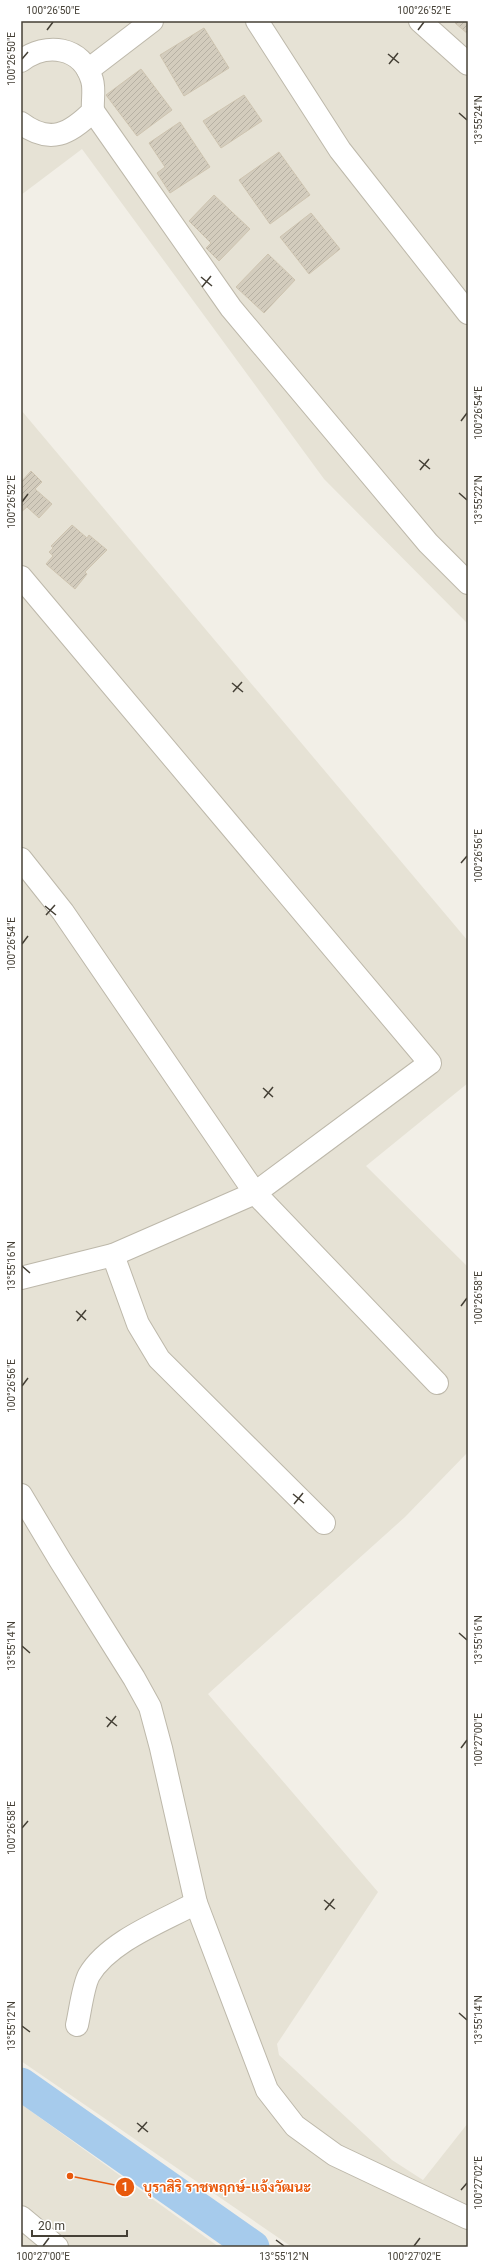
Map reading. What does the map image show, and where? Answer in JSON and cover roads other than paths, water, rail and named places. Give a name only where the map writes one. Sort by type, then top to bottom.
[{"type":"street","points":[[88,70],[152,21]]},
{"type":"street","points":[[257,21],[340,150],[468,313]]},
{"type":"street","points":[[420,21],[468,64]]},
{"type":"street","points":[[21,61],[30,54],[43,49],[56,49],[69,53],[80,60],[88,70],[93,81],[93,111],[231,308],[428,543],[468,583]]},
{"type":"street","points":[[21,123],[30,130],[43,135],[56,135],[68,132],[79,125],[93,111]]},
{"type":"street","points":[[21,577],[430,1063],[254,1193],[113,1255],[21,1278]]},
{"type":"street","points":[[21,859],[63,912],[254,1193],[437,1383]]},
{"type":"street","points":[[113,1255],[138,1324],[159,1359],[324,1523]]},
{"type":"street","points":[[21,1495],[134,1678],[150,1707],[161,1748],[196,1902],[267,2090],[295,2126],[335,2155],[468,2218]]},
{"type":"street","points":[[77,2026],[89,1975],[104,1957],[124,1942],[196,1902]]},
{"type":"street","points":[[21,2217],[57,2247]]},
{"type":"waterway","points":[[21,2084],[253,2247]]},
{"type":"place","name":"บุราสิริ ราชพฤกษ์-แจ้งวัฒนะ","points":[[70,2176]]}]
